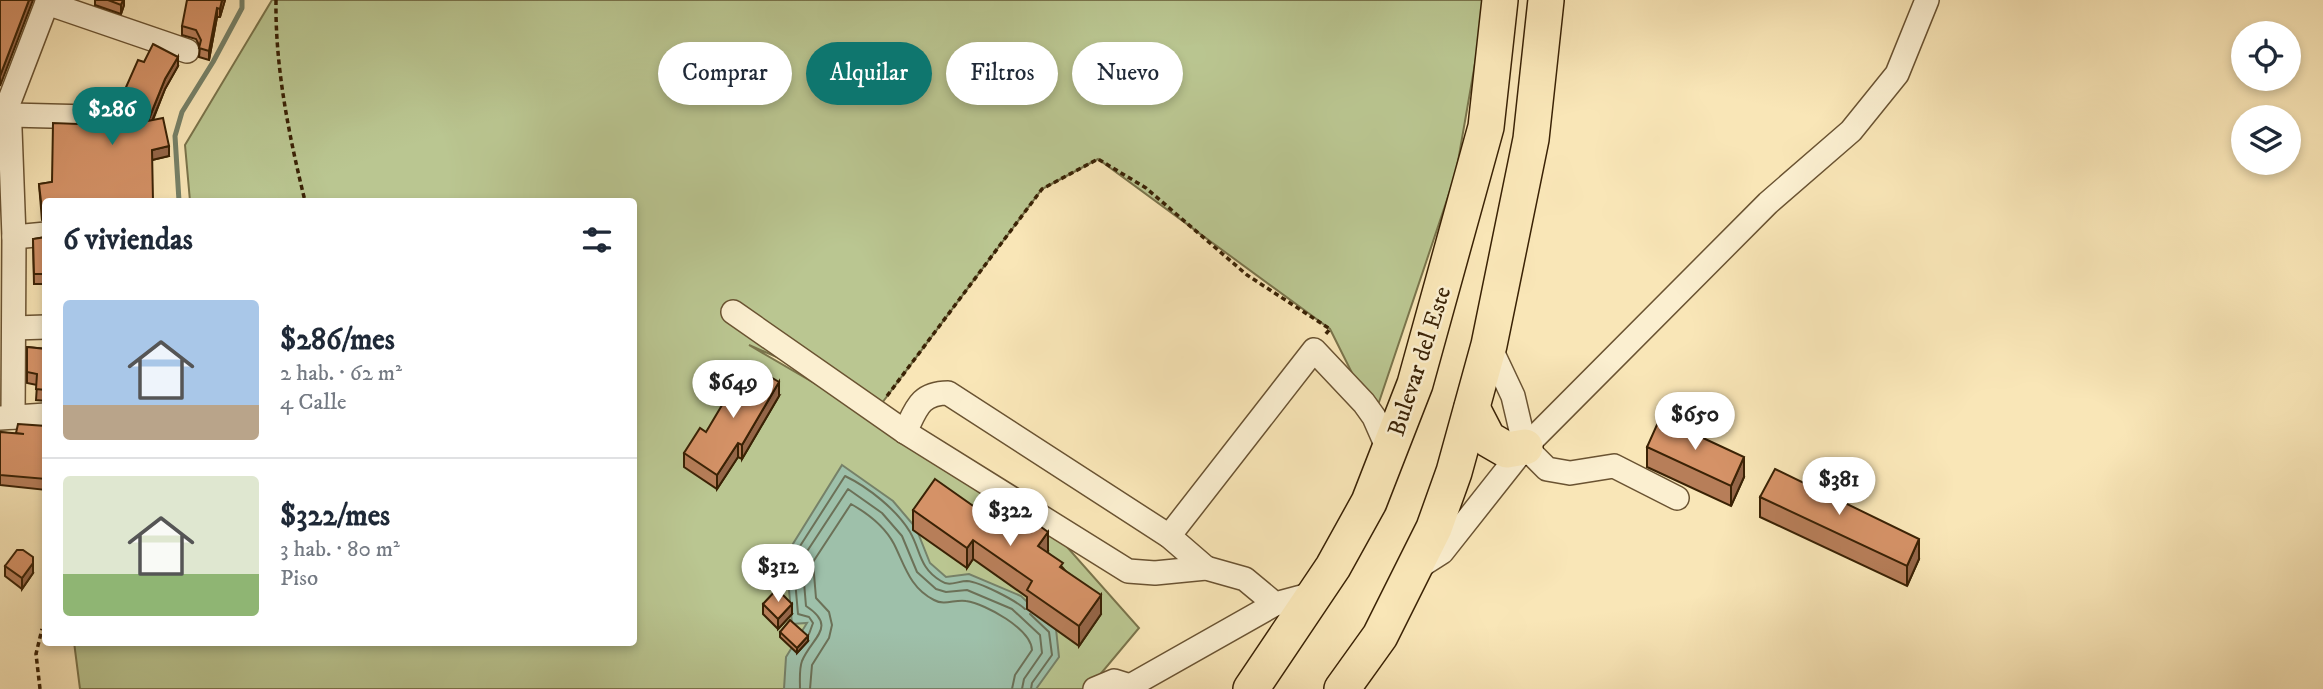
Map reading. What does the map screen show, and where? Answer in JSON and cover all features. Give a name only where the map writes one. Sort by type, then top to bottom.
[{"type":"highway","name":"Bulevar del Este","points":[[1251,689],[1316,593],[1369,502],[1415,384],[1486,127],[1500,0]]},
{"type":"highway","points":[[1342,689],[1380,636],[1434,528],[1454,472],[1489,345],[1531,139],[1546,0]]},
{"type":"highway","points":[[1472,408],[1488,439],[1507,450],[1525,447]]},
{"type":"street","points":[[1414,569],[1442,552],[1525,447],[1768,203],[1851,131],[1897,74],[1927,0]]},
{"type":"street","points":[[42,415],[7,417],[13,328],[13,237],[6,105],[48,1],[187,51]]},
{"type":"street","points":[[6,105],[131,118]]},
{"type":"street","points":[[13,237],[42,234]]},
{"type":"street","points":[[733,312],[905,432],[1128,571],[1155,573],[1206,568],[1245,579],[1275,604]]},
{"type":"street","points":[[13,328],[42,327]]},
{"type":"street","points":[[1489,345],[1513,396],[1525,447],[1547,469],[1570,473],[1614,467],[1677,498]]},
{"type":"street","points":[[1169,536],[1314,350],[1364,403],[1374,417],[1389,451]]},
{"type":"street","points":[[905,432],[921,400],[936,393],[948,393],[1169,536],[1206,568]]},
{"type":"street","points":[[1095,689],[1114,681],[1130,686],[1275,604],[1316,593]]},
{"type":"path","points":[[276,0],[275,39],[304,198]]},
{"type":"path","points":[[882,404],[1042,189],[1098,159],[1146,188],[1247,275],[1330,329],[1314,350]]},
{"type":"path","points":[[40,689],[36,654],[42,629]]},
{"type":"shaded area","points":[[272,0],[1486,0],[1456,173],[1374,417],[1330,329],[1098,159],[1042,189],[882,403],[749,345],[1036,512],[1139,628],[1088,689],[80,689],[75,646],[637,646],[637,198],[190,198],[185,145]]},
{"type":"water","points":[[842,465],[893,501],[916,528],[930,563],[946,577],[969,574],[1021,596],[1056,629],[1059,657],[1036,689],[784,689],[786,657],[807,623],[792,624],[786,555]]},
{"type":"building","points":[[0,0],[29,0],[0,76]]},
{"type":"building","points":[[108,0],[123,0],[121,5]]},
{"type":"building","points":[[187,0],[222,0],[220,9],[217,8],[209,51],[199,48],[201,40],[196,30],[182,26]]},
{"type":"building","points":[[153,44],[178,57],[165,79],[148,121],[163,118],[169,146],[152,150],[153,198],[42,198],[42,210],[39,184],[52,182],[53,123],[131,122],[143,116],[143,101],[138,96],[123,94],[138,60],[144,62]]},
{"type":"building","points":[[42,238],[42,274],[34,274],[33,239]]},
{"type":"building","points":[[27,347],[42,349],[42,390],[36,389],[37,374],[27,372]]},
{"type":"building","points":[[747,363],[779,382],[742,445],[738,443],[717,475],[684,453],[700,428],[706,432]]},
{"type":"building","points":[[1660,418],[1744,457],[1731,486],[1647,447]]},
{"type":"building","points":[[18,424],[42,426],[42,479],[0,475],[0,432],[24,434],[16,433]]},
{"type":"building","points":[[1775,469],[1919,539],[1907,566],[1760,497]]},
{"type":"building","points":[[935,479],[979,510],[981,506],[1003,522],[1013,507],[1048,532],[1038,546],[1063,563],[1060,567],[1101,595],[1079,626],[1027,590],[1032,581],[973,540],[967,548],[913,510]]},
{"type":"building","points":[[17,550],[23,550],[33,557],[33,563],[22,578],[5,566]]},
{"type":"building","points":[[777,589],[792,604],[778,619],[763,604]]},
{"type":"building","points":[[790,620],[808,636],[797,648],[780,632]]},
{"type":"waterway","points":[[179,198],[175,136],[182,112],[242,8],[242,0]]}]
